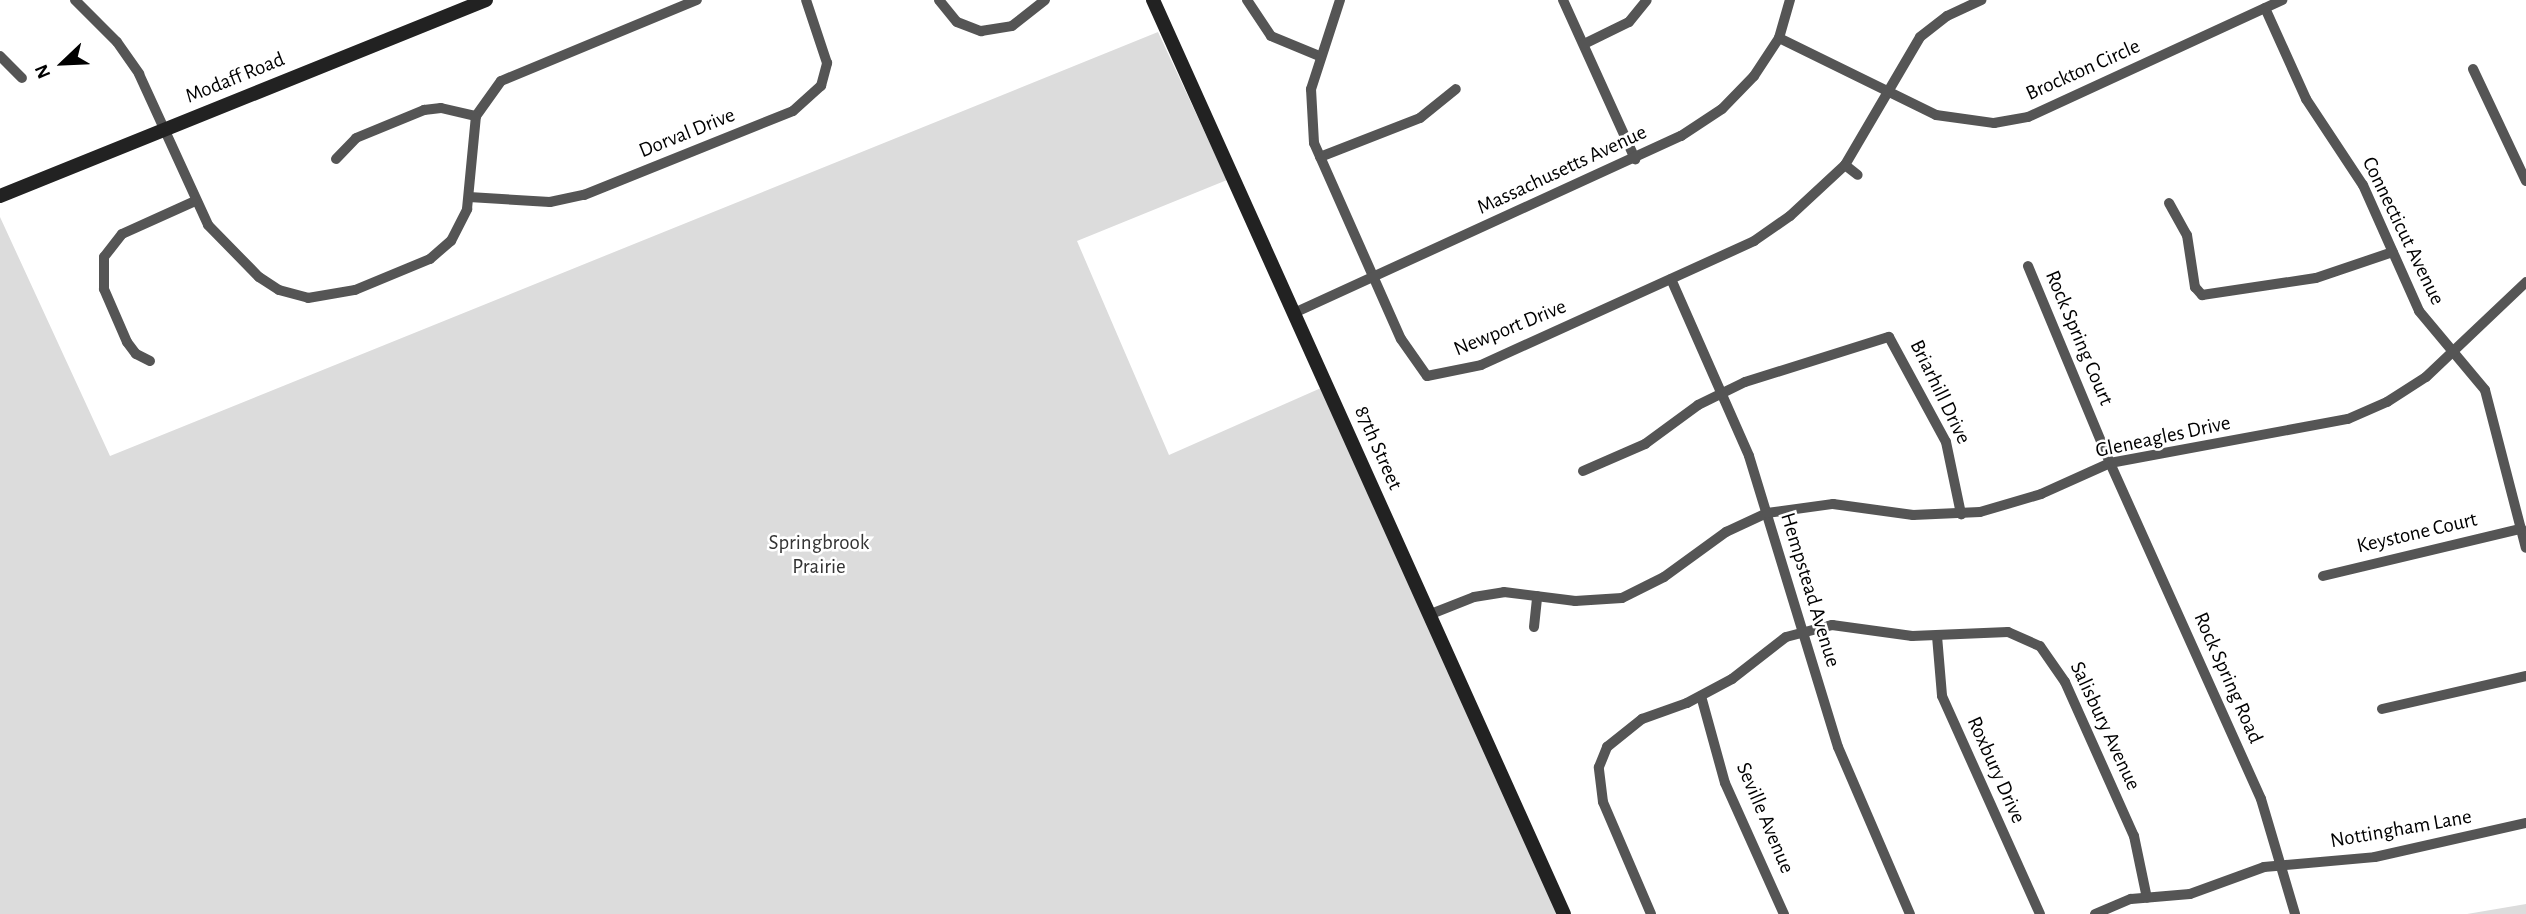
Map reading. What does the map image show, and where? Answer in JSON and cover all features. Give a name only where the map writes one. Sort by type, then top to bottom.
[{"type":"street","points":[[75,0],[128,57],[165,129],[195,201],[215,234],[259,277],[289,294],[320,298],[355,290],[430,259],[456,235],[469,197],[476,116],[493,89],[512,75],[697,0]]},
{"type":"street","name":"Modaff Road","points":[[0,196],[486,0]]},
{"type":"street","name":"Dorval Drive","points":[[469,197],[550,202],[584,195],[793,111],[821,86],[827,64],[806,0]]},
{"type":"street","points":[[939,0],[957,22],[981,31],[1012,26],[1045,0]]},
{"type":"street","name":"87th Street","points":[[1153,0],[1564,914]]},
{"type":"street","points":[[1247,0],[1271,36],[1318,56]]},
{"type":"street","name":"Newport Drive","points":[[1340,0],[1318,56],[1310,113],[1320,157],[1401,339],[1427,376],[1481,365],[1754,241],[1790,216],[1845,165],[1920,37],[1947,16],[1982,0]]},
{"type":"street","points":[[1563,0],[1635,159]]},
{"type":"street","points":[[1584,44],[1629,22],[1647,0]]},
{"type":"street","name":"Massachusetts Avenue","points":[[1294,313],[1635,159],[1723,109],[1754,76],[1779,38],[1790,0]]},
{"type":"street","name":"Brockton Circle","points":[[1779,38],[1936,115],[1964,121],[1994,123],[2028,117],[2282,0]]},
{"type":"street","name":"Connecticut Avenue","points":[[2265,8],[2305,99],[2363,185],[2419,311],[2491,402],[2526,548]]},
{"type":"street","points":[[0,56],[22,78]]},
{"type":"street","points":[[2473,69],[2526,181]]},
{"type":"street","points":[[1320,157],[1420,118],[1456,89]]},
{"type":"street","points":[[336,159],[356,138],[424,110],[441,108],[476,116]]},
{"type":"street","points":[[1845,165],[1858,175]]},
{"type":"street","points":[[150,360],[136,354],[127,342],[104,289],[104,257],[122,234],[195,201]]},
{"type":"street","points":[[2169,203],[2187,235],[2195,287],[2202,295],[2316,278],[2393,253]]},
{"type":"street","name":"Rock Spring Court","points":[[2028,267],[2110,464]]},
{"type":"street","name":"Hempstead Avenue","points":[[1671,279],[1723,394],[1767,513],[1854,789],[1910,914]]},
{"type":"street","name":"Gleneagles Drive","points":[[1431,614],[1474,597],[1504,592],[1575,601],[1622,598],[1664,577],[1726,532],[1767,513],[1833,504],[1895,514],[1961,514],[2021,501],[2110,464],[2348,419],[2402,394],[2454,352],[2526,282]]},
{"type":"street","name":"Briarhill Drive","points":[[1723,394],[1761,376],[1829,359],[1889,337],[1946,442],[1961,514]]},
{"type":"street","points":[[1583,471],[1645,444],[1698,405],[1723,394]]},
{"type":"street","name":"Rock Spring Road","points":[[2110,464],[2261,799],[2295,914]]},
{"type":"street","name":"Keystone Court","points":[[2323,576],[2521,529]]},
{"type":"street","points":[[1534,627],[1537,596]]},
{"type":"street","name":"Salisbury Avenue","points":[[1803,630],[1832,625],[1937,636],[2008,632],[2031,639],[2049,654],[2134,836],[2147,898]]},
{"type":"street","points":[[1651,914],[1602,802],[1602,755],[1628,727],[1701,696],[1786,637],[1803,630]]},
{"type":"street","name":"Roxbury Drive","points":[[1937,636],[1942,696],[2040,914]]},
{"type":"street","points":[[2382,709],[2526,676]]},
{"type":"street","name":"Seville Avenue","points":[[1701,696],[1725,783],[1784,914]]},
{"type":"street","name":"Nottingham Lane","points":[[2095,914],[2147,898],[2190,894],[2248,871],[2281,865],[2375,857],[2526,824]]},
{"type":"green space","name":"Springbrook Prairie","points":[[1158,32],[1227,180],[1077,241],[1169,455],[1321,388],[1558,914],[0,914],[0,217],[110,456]]},
{"type":"green space","points":[[2526,904],[2526,914],[2467,914]]}]
